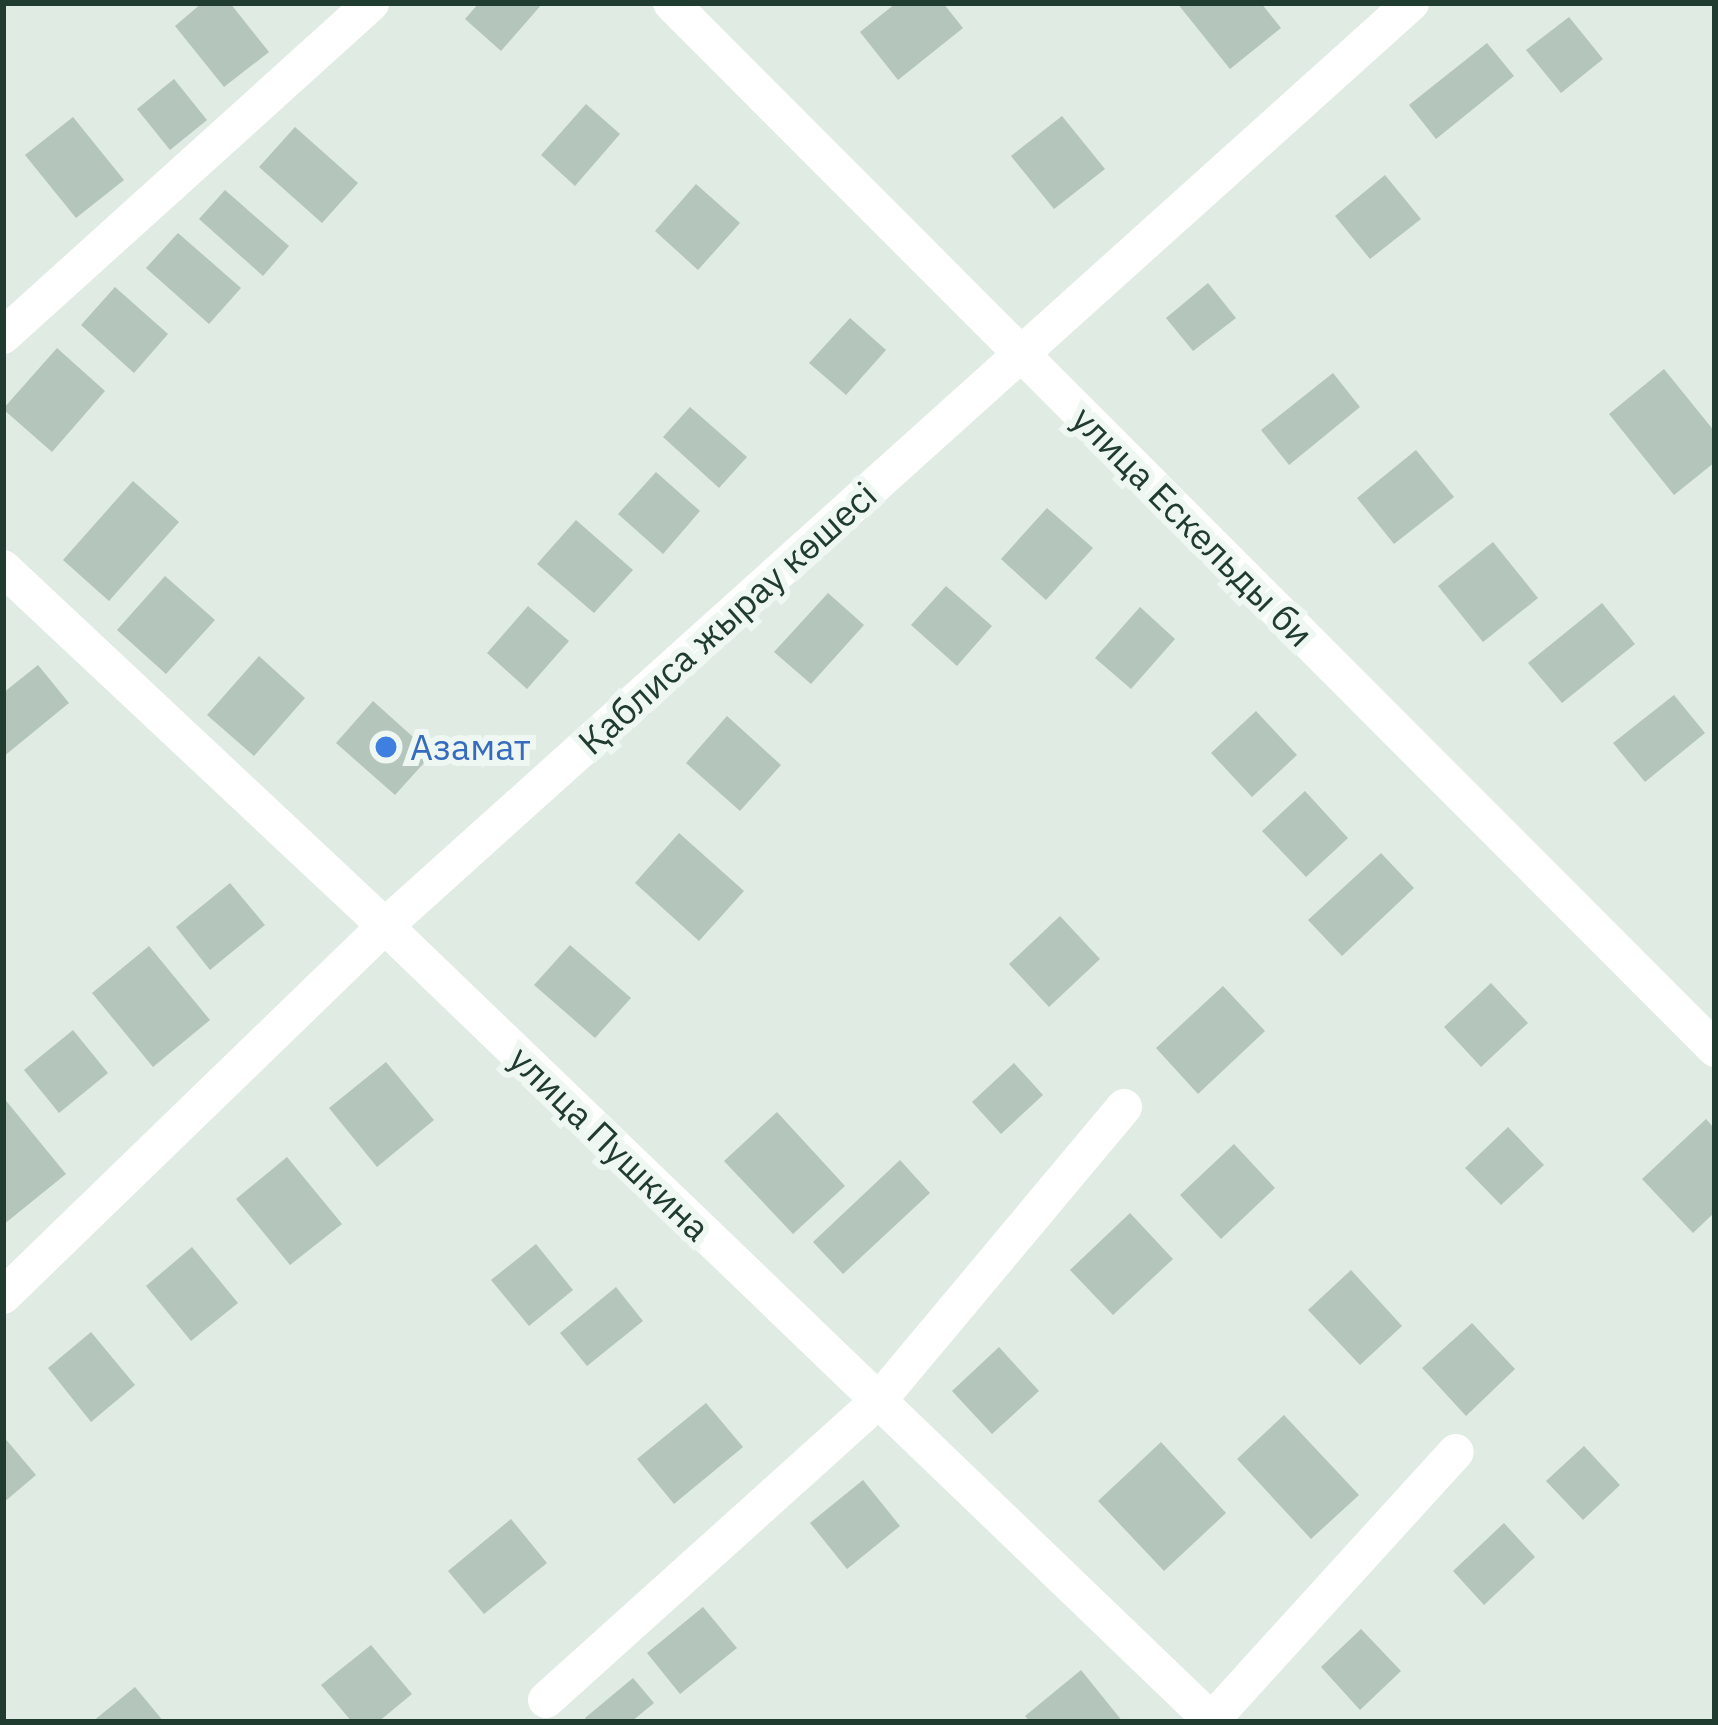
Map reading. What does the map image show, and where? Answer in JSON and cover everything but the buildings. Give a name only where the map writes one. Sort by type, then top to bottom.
[{"type":"street","points":[[3,336],[371,3]]},
{"type":"street","name":"улица Ескельды би","points":[[671,3],[1715,1049]]},
{"type":"street","name":"Қаблиса жырау көшесі","points":[[3,1296],[385,926],[1411,3]]},
{"type":"street","name":"улица Пушкина","points":[[3,568],[385,926],[1212,1721]]},
{"type":"street","points":[[546,1700],[879,1400],[1124,1107]]},
{"type":"street","points":[[1212,1721],[1456,1452]]},
{"type":"place","name":"Азамат","points":[[386,747]]}]
